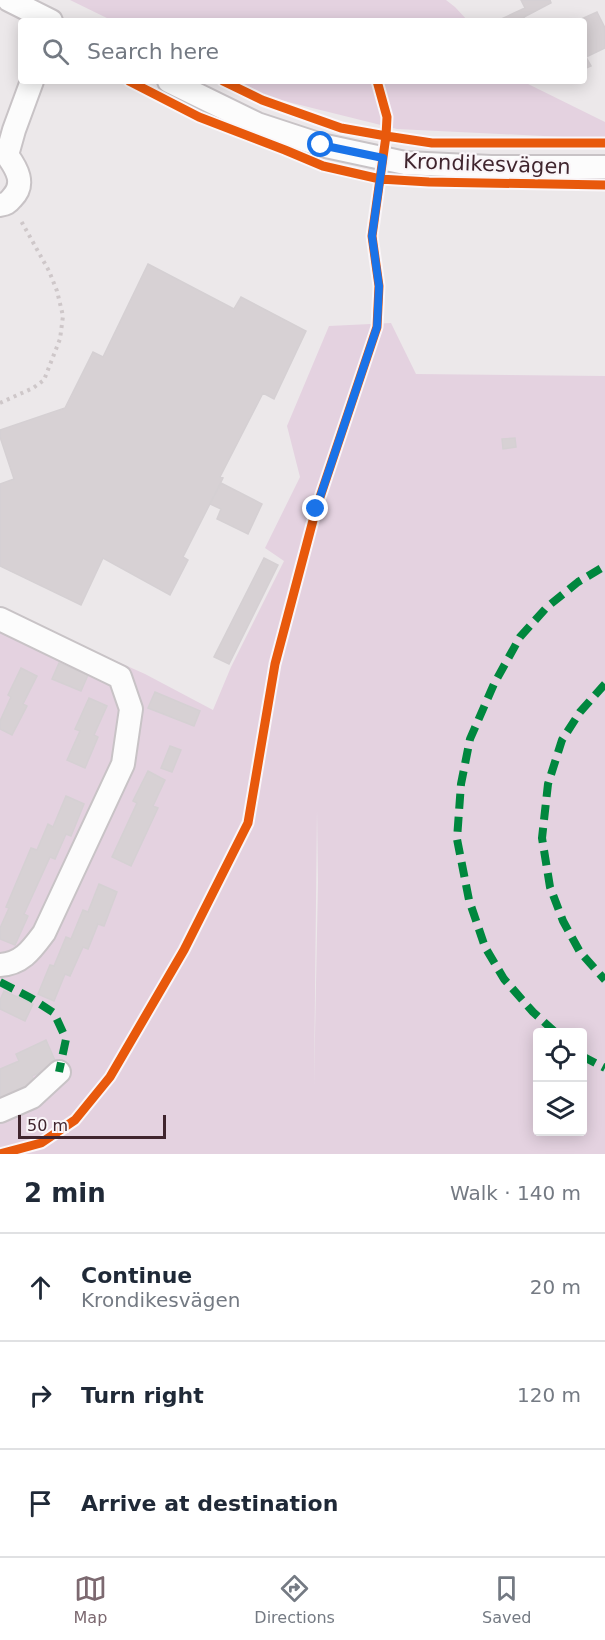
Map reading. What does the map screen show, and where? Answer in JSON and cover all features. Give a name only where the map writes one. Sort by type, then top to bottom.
[{"type":"street","points":[[9,0],[45,18]]},
{"type":"street","points":[[3,205],[17,194],[20,179],[15,166],[4,155],[31,84]]},
{"type":"street","name":"Krondikesvägen","points":[[175,84],[256,124],[321,145],[405,163],[490,167],[605,167]]},
{"type":"street","points":[[0,619],[120,677],[130,709],[123,764],[44,933],[28,954],[8,964],[0,965]]},
{"type":"street","points":[[0,1110],[33,1097],[59,1072]]},
{"type":"path","points":[[0,403],[33,388],[44,380],[60,339],[63,316],[49,271],[19,218],[3,205]]},
{"type":"shaded area","points":[[70,0],[446,0],[465,18],[107,18]]},
{"type":"shaded area","points":[[242,84],[528,84],[605,122],[605,139],[397,129],[268,97]]},
{"type":"shaded area","points":[[391,323],[416,374],[605,376],[605,1154],[0,1154],[0,609],[145,674],[213,710],[231,667],[284,561],[265,548],[300,477],[287,426],[329,326]],"holes":[[[317,810],[318,882],[314,1086]]]},
{"type":"building","points":[[521,0],[550,0],[551,3],[524,18],[503,18],[525,8]]},
{"type":"building","points":[[597,12],[605,28],[605,48],[587,57],[587,18],[584,18]]},
{"type":"building","points":[[148,264],[234,309],[241,297],[306,331],[274,399],[263,393],[220,477],[223,478],[183,557],[188,560],[170,595],[103,558],[81,605],[0,566],[0,484],[14,479],[0,437],[0,430],[65,408],[93,352],[103,357]]},
{"type":"building","points":[[515,438],[516,447],[503,449],[502,439]]},
{"type":"building","points":[[221,483],[262,504],[248,534],[217,519],[221,509],[210,504]]},
{"type":"building","points":[[264,558],[278,565],[229,664],[214,657]]},
{"type":"building","points":[[59,663],[88,675],[81,691],[52,679]]},
{"type":"building","points":[[21,668],[37,676],[23,704],[27,706],[12,735],[0,729],[0,721],[11,697],[8,695]]},
{"type":"building","points":[[155,692],[200,711],[194,726],[148,708]]},
{"type":"building","points":[[89,698],[107,706],[94,735],[98,737],[85,768],[67,760],[80,731],[75,729]]},
{"type":"building","points":[[170,746],[181,750],[172,772],[161,768]]},
{"type":"building","points":[[148,771],[165,780],[153,806],[158,808],[131,866],[112,857],[137,803],[133,801]]},
{"type":"building","points":[[66,796],[84,804],[71,836],[66,834],[55,859],[50,857],[24,914],[28,916],[15,945],[0,939],[0,928],[9,908],[6,907],[31,848],[37,850],[48,824],[53,827]]},
{"type":"building","points":[[99,884],[117,892],[104,926],[98,924],[88,949],[83,947],[70,976],[65,974],[54,1001],[38,994],[50,965],[54,966],[66,937],[71,939],[83,910],[88,912]]},
{"type":"building","points":[[4,991],[33,1004],[25,1021],[0,1009],[0,1000]]},
{"type":"building","points":[[46,1040],[57,1065],[32,1076],[35,1083],[0,1098],[0,1069],[19,1061],[16,1054]]},
{"type":"marked path","points":[[551,1028],[504,979],[485,947],[469,900],[457,839],[461,784],[470,739],[494,684],[520,637],[547,607],[578,582],[605,566]]},
{"type":"marked path","points":[[605,684],[580,712],[562,740],[548,784],[542,838],[550,887],[563,921],[580,952],[605,980]]},
{"type":"marked path","points":[[0,982],[54,1013],[66,1039],[59,1072]]},
{"type":"marked path","points":[[587,1059],[605,1068]]},
{"type":"cycle path","points":[[135,84],[199,117],[323,166],[380,179],[605,185]]},
{"type":"cycle path","points":[[229,84],[262,100],[341,128],[386,136],[432,143],[605,143]]},
{"type":"cycle path","points":[[0,1154],[41,1143],[75,1120],[110,1077],[184,950],[248,823],[275,664],[316,509],[377,327],[379,286],[372,236],[387,117],[378,84]]},
{"type":"route","points":[[316,509],[377,327],[379,286],[372,236],[383,158],[321,145]]}]
